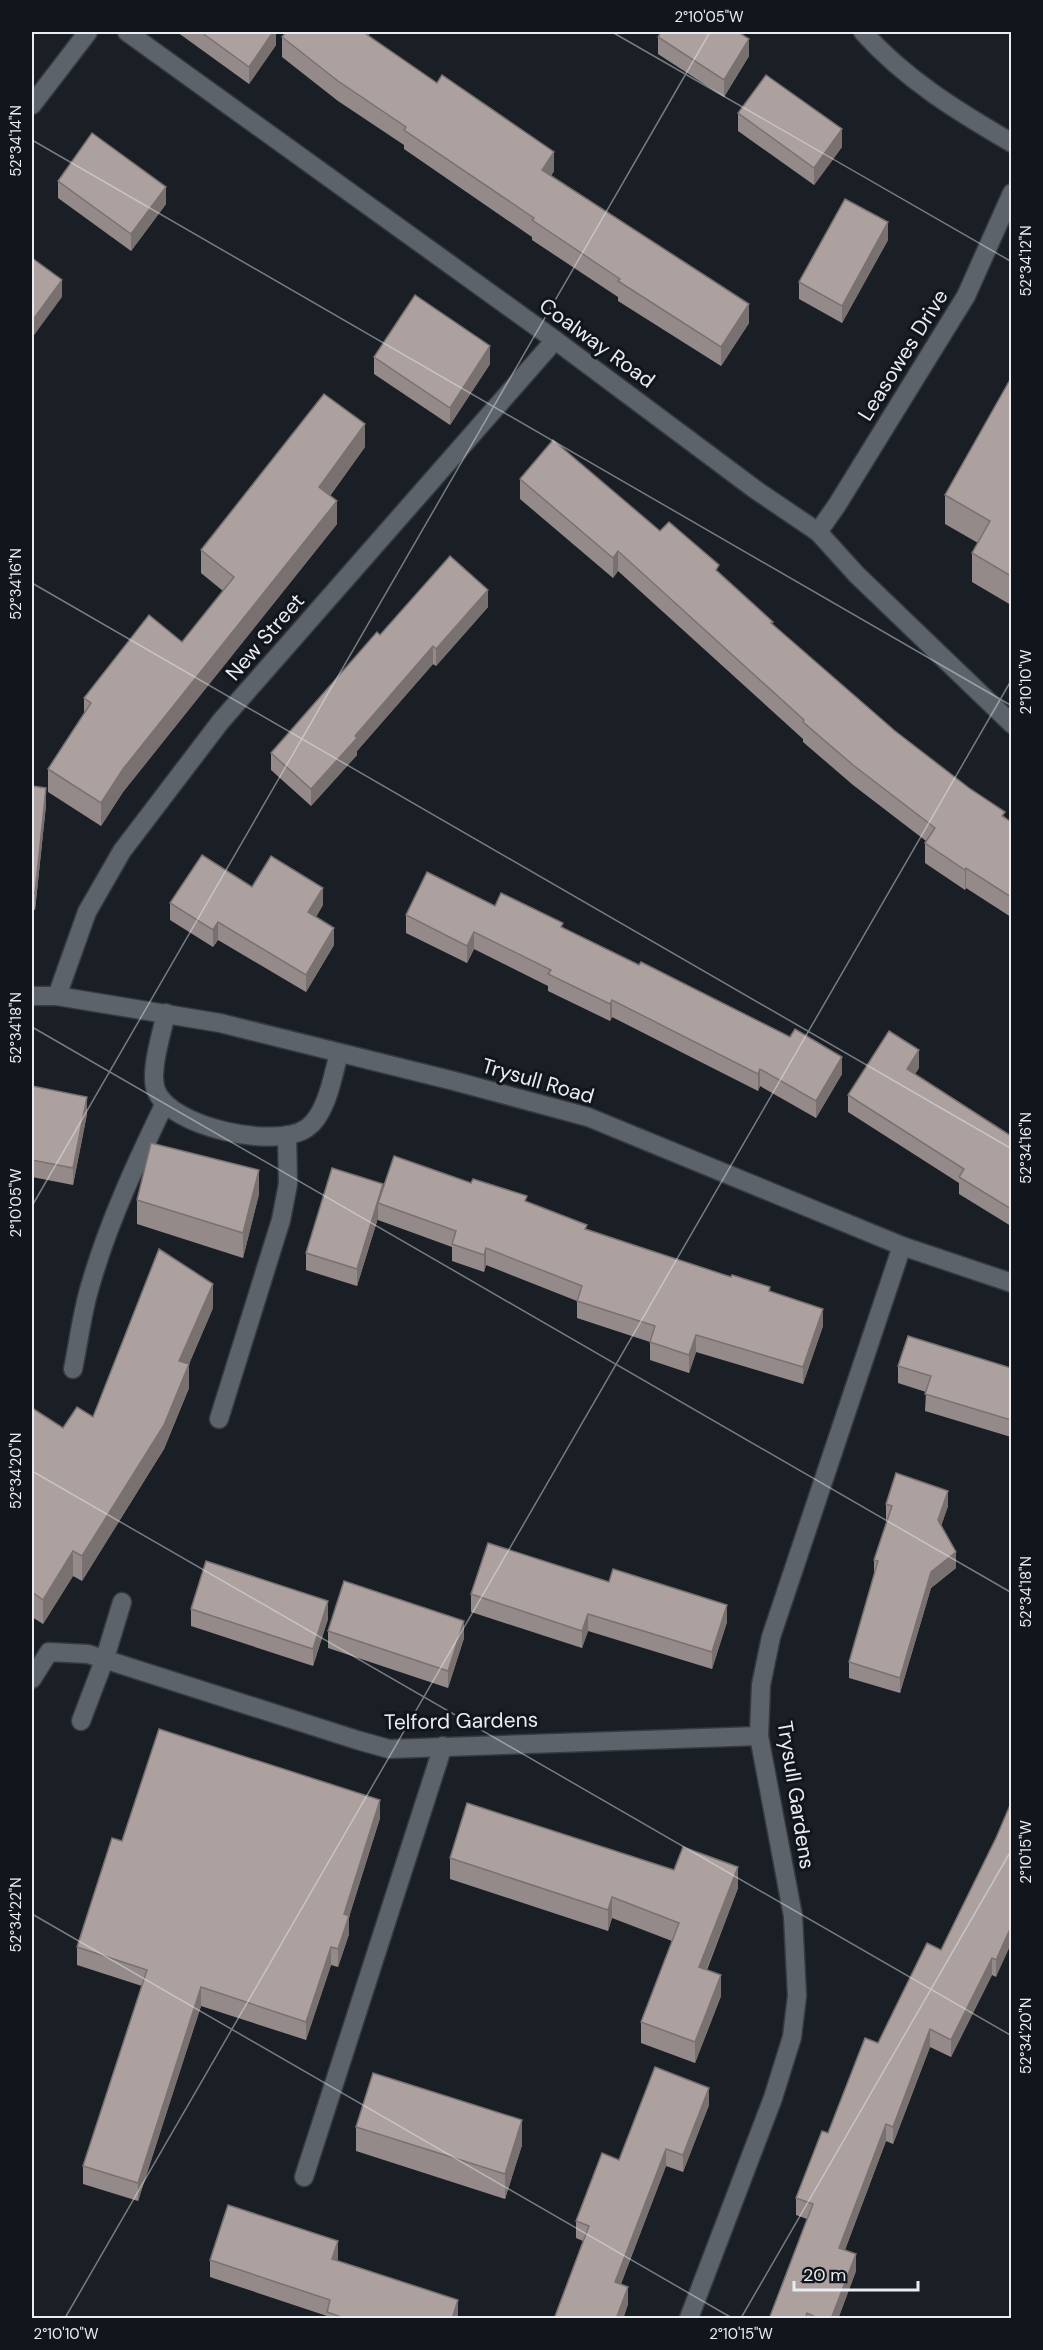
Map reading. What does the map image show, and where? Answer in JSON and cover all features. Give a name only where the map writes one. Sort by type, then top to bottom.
[{"type":"street","points":[[32,105],[87,32]]},
{"type":"street","name":"Coalway Road","points":[[127,32],[555,340],[756,490],[818,532],[857,575],[1011,723]]},
{"type":"street","points":[[863,32],[881,53],[924,89],[1011,143]]},
{"type":"street","name":"Leasowes Drive","points":[[818,532],[966,296],[1011,193]]},
{"type":"street","name":"New Street","points":[[57,996],[87,912],[122,851],[221,721],[555,340]]},
{"type":"street","name":"Trysull Road","points":[[32,996],[57,996],[220,1023],[588,1117],[902,1246],[1011,1283]]},
{"type":"street","points":[[166,1013],[155,1073],[156,1090],[165,1103],[183,1116],[229,1132],[262,1137],[287,1135],[307,1128],[329,1094],[339,1053]]},
{"type":"street","points":[[73,1369],[96,1265],[165,1103]]},
{"type":"street","points":[[219,1419],[281,1220],[288,1184],[287,1135]]},
{"type":"street","name":"Trysull Gardens","points":[[689,2319],[773,2098],[792,2037],[796,2006],[793,1916],[759,1736],[761,1685],[771,1637],[902,1246]]},
{"type":"street","points":[[81,1721],[105,1658],[122,1602]]},
{"type":"street","name":"Telford Gardens","points":[[32,1679],[49,1652],[88,1654],[389,1749],[759,1736]]},
{"type":"street","points":[[304,2177],[443,1746]]},
{"type":"building","points":[[201,32],[273,32],[249,67]]},
{"type":"building","points":[[286,32],[363,32],[437,83],[442,75],[554,152],[542,170],[749,304],[721,347],[618,281],[620,279],[532,220],[534,218],[404,130],[406,127],[338,81],[282,37]]},
{"type":"building","points":[[661,32],[738,32],[749,39],[724,80],[658,37]]},
{"type":"building","points":[[766,75],[842,129],[814,168],[738,113]]},
{"type":"building","points":[[92,133],[166,187],[131,234],[58,181]]},
{"type":"building","points":[[845,199],[888,222],[842,306],[799,282]]},
{"type":"building","points":[[32,258],[62,280],[32,321]]},
{"type":"building","points":[[415,295],[490,346],[450,408],[374,357]]},
{"type":"building","points":[[1011,378],[1011,576],[972,553],[990,521],[945,495]]},
{"type":"building","points":[[324,394],[365,424],[319,487],[337,501],[123,769],[101,803],[48,769],[91,703],[84,698],[149,615],[182,642],[234,577],[201,550]]},
{"type":"building","points":[[553,440],[660,531],[669,522],[719,565],[716,570],[773,622],[771,623],[895,731],[969,788],[1005,812],[1002,816],[1011,822],[1011,897],[925,843],[935,828],[853,765],[803,722],[804,720],[618,551],[613,558],[520,479]]},
{"type":"building","points":[[450,556],[488,590],[436,649],[433,646],[355,736],[357,738],[311,789],[271,753],[377,632],[380,635]]},
{"type":"building","points":[[32,786],[46,788],[35,893],[32,892]]},
{"type":"building","points":[[202,855],[252,887],[271,856],[323,888],[308,912],[334,928],[306,975],[218,922],[213,930],[170,903]]},
{"type":"building","points":[[427,872],[495,906],[501,893],[563,923],[561,927],[639,965],[641,962],[790,1037],[795,1029],[842,1057],[816,1101],[760,1069],[758,1074],[612,1000],[610,1004],[548,974],[551,970],[474,932],[467,946],[406,915]]},
{"type":"building","points":[[889,1031],[919,1050],[907,1069],[1011,1136],[1011,1209],[959,1177],[964,1169],[848,1095]]},
{"type":"building","points":[[32,1086],[87,1097],[73,1168],[32,1160]]},
{"type":"building","points":[[151,1143],[259,1170],[243,1233],[137,1200]]},
{"type":"building","points":[[394,1156],[471,1183],[473,1179],[527,1196],[525,1201],[587,1225],[585,1229],[731,1277],[732,1275],[770,1287],[769,1291],[823,1309],[803,1367],[696,1335],[689,1355],[650,1342],[655,1326],[577,1301],[582,1286],[486,1248],[484,1255],[452,1244],[456,1231],[378,1203]]},
{"type":"building","points":[[332,1168],[383,1184],[357,1269],[306,1253]]},
{"type":"building","points":[[159,1249],[213,1284],[179,1361],[189,1364],[164,1425],[82,1556],[73,1551],[43,1600],[32,1592],[32,1408],[63,1428],[77,1407],[93,1417]]},
{"type":"building","points":[[908,1336],[1011,1368],[1011,1420],[925,1394],[931,1376],[898,1366]]},
{"type":"building","points":[[896,1473],[948,1491],[938,1520],[956,1552],[931,1572],[900,1678],[849,1662],[878,1561],[874,1560],[892,1506],[886,1504]]},
{"type":"building","points":[[488,1543],[609,1582],[613,1569],[727,1605],[712,1652],[588,1614],[582,1631],[471,1594]]},
{"type":"building","points":[[206,1561],[328,1601],[313,1649],[191,1609]]},
{"type":"building","points":[[344,1581],[464,1621],[448,1671],[328,1631]]},
{"type":"building","points":[[159,1729],[380,1800],[344,1914],[349,1916],[338,1949],[331,1947],[306,2022],[201,1987],[138,2183],[83,2166],[147,1970],[77,1947],[112,1838],[122,1841]]},
{"type":"building","points":[[467,1803],[674,1870],[683,1847],[738,1867],[699,1967],[721,1975],[695,2042],[641,2022],[679,1923],[612,1897],[608,1910],[450,1858]]},
{"type":"building","points":[[1011,1803],[1011,1927],[996,1960],[992,1958],[951,2040],[930,2029],[893,2127],[886,2124],[839,2248],[856,2254],[831,2319],[820,2319],[807,2313],[805,2319],[769,2319],[813,2204],[796,2198],[822,2131],[828,2133],[865,2038],[878,2043],[927,1943],[941,1950]]},
{"type":"building","points":[[655,2067],[709,2088],[683,2155],[666,2149],[615,2282],[628,2287],[616,2319],[554,2319],[589,2226],[576,2221],[602,2153],[619,2160]]},
{"type":"building","points":[[373,2073],[522,2120],[505,2174],[356,2127]]},
{"type":"building","points":[[228,2205],[338,2241],[332,2259],[458,2300],[452,2319],[347,2319],[327,2312],[330,2300],[210,2260]]}]
